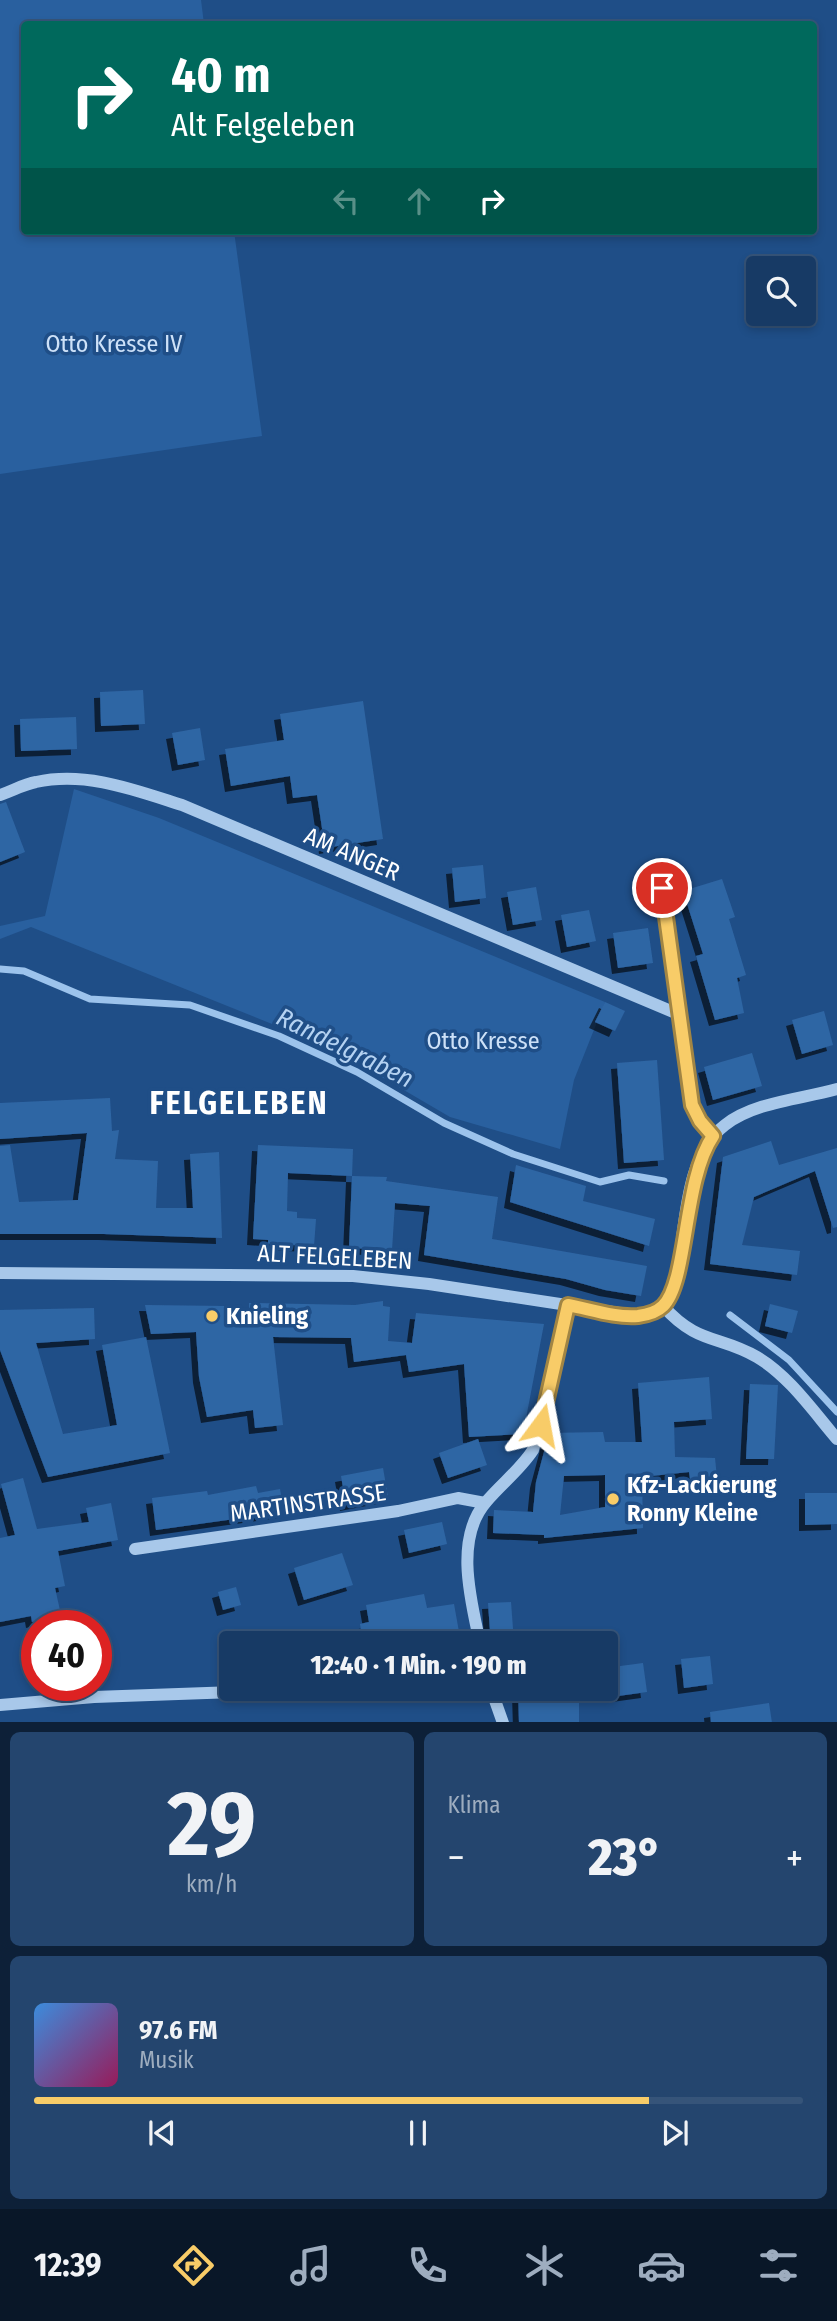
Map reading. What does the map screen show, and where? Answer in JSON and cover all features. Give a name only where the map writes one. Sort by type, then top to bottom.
[{"type":"street","name":"AM ANGER","points":[[0,795],[37,781],[83,779],[122,786],[170,801],[678,1014]]},
{"type":"street","points":[[662,888],[692,1105],[700,1121],[713,1136]]},
{"type":"street","points":[[837,1089],[734,1118],[713,1136],[698,1165],[676,1276],[663,1306],[680,1325],[694,1334],[756,1356],[773,1369],[837,1439]]},
{"type":"street","name":"ALT FELGELEBEN","points":[[0,1273],[353,1276],[429,1284],[628,1316],[648,1314],[663,1306]]},
{"type":"street","points":[[478,1631],[468,1565],[469,1536],[485,1503],[522,1467],[533,1450],[568,1305]]},
{"type":"street","name":"MARTINSTRASSE","points":[[135,1549],[398,1511],[458,1498],[485,1503]]},
{"type":"street","points":[[0,1705],[94,1697],[219,1693]]},
{"type":"street","points":[[495,1701],[503,1722]]},
{"type":"green space","name":"Otto Kresse IV","points":[[0,0],[201,0],[204,21],[21,21],[21,235],[235,235],[262,436],[0,474]]},
{"type":"green space","name":"Otto Kresse","points":[[74,789],[159,818],[605,1002],[574,1080],[560,1149],[450,1117],[332,1048],[31,927],[0,939],[0,926],[45,916]]},
{"type":"building","points":[[143,690],[145,724],[101,726],[100,692]]},
{"type":"building","points":[[363,701],[383,839],[325,848],[317,795],[293,798],[290,776],[231,786],[225,749],[284,740],[280,714]]},
{"type":"building","points":[[76,717],[77,749],[21,751],[20,719]]},
{"type":"building","points":[[200,728],[205,760],[178,765],[172,733]]},
{"type":"building","points":[[6,802],[25,852],[0,862],[0,804]]},
{"type":"building","points":[[483,865],[486,898],[455,902],[452,868]]},
{"type":"building","points":[[722,879],[735,917],[729,919],[746,975],[737,978],[744,1013],[715,1020],[696,956],[703,954],[683,891]]},
{"type":"building","points":[[536,887],[542,920],[513,925],[507,892]]},
{"type":"building","points":[[589,910],[596,941],[567,947],[561,915]]},
{"type":"building","points":[[648,928],[653,963],[618,968],[613,933]]},
{"type":"building","points":[[605,1002],[625,1011],[615,1031],[595,1022]]},
{"type":"building","points":[[824,1011],[833,1045],[802,1054],[792,1020]]},
{"type":"building","points":[[752,1053],[762,1086],[713,1100],[704,1067]]},
{"type":"building","points":[[657,1060],[664,1160],[624,1163],[617,1063]]},
{"type":"building","points":[[110,1098],[112,1131],[119,1130],[115,1159],[158,1161],[156,1208],[193,1208],[190,1154],[219,1152],[222,1238],[0,1234],[0,1146],[10,1145],[19,1202],[78,1200],[87,1133],[0,1139],[0,1103]]},
{"type":"building","points":[[771,1141],[779,1165],[837,1148],[837,1227],[833,1228],[815,1171],[754,1197],[742,1245],[800,1251],[797,1275],[710,1264],[723,1157]]},
{"type":"building","points":[[258,1145],[353,1149],[352,1176],[288,1173],[287,1211],[297,1212],[297,1218],[316,1219],[314,1246],[268,1244],[268,1240],[253,1239]]},
{"type":"building","points":[[516,1165],[586,1186],[583,1201],[655,1219],[649,1246],[510,1202]]},
{"type":"building","points":[[352,1176],[387,1177],[386,1181],[498,1197],[492,1239],[647,1266],[641,1296],[605,1290],[566,1279],[424,1255],[430,1206],[395,1203],[392,1250],[349,1248]]},
{"type":"building","points":[[383,1301],[383,1306],[390,1307],[388,1341],[412,1343],[416,1313],[544,1324],[523,1434],[469,1437],[464,1364],[409,1372],[406,1355],[354,1362],[351,1338],[273,1337],[283,1425],[255,1428],[253,1410],[207,1417],[199,1377],[196,1332],[151,1334],[145,1305],[225,1306],[225,1315],[249,1315],[249,1303],[355,1305]]},
{"type":"building","points":[[770,1304],[798,1311],[792,1333],[765,1326]]},
{"type":"building","points":[[94,1308],[95,1339],[36,1343],[63,1434],[117,1425],[102,1345],[146,1337],[170,1453],[48,1477],[0,1350],[0,1310]]},
{"type":"building","points":[[709,1377],[712,1419],[674,1422],[675,1457],[715,1458],[718,1488],[691,1486],[689,1472],[642,1477],[643,1528],[544,1538],[544,1535],[493,1533],[494,1510],[533,1512],[536,1482],[549,1433],[603,1432],[605,1442],[642,1442],[638,1383]],"holes":[[[605,1475],[605,1507],[560,1515],[564,1476]]]},
{"type":"building","points":[[750,1384],[778,1385],[774,1459],[746,1459]]},
{"type":"building","points":[[478,1439],[487,1465],[448,1478],[439,1453]]},
{"type":"building","points":[[383,1468],[388,1497],[346,1505],[341,1476]]},
{"type":"building","points":[[23,1478],[37,1529],[89,1522],[86,1508],[111,1503],[118,1540],[58,1551],[65,1586],[55,1588],[60,1610],[21,1610],[21,1618],[0,1622],[0,1538],[15,1535],[1,1484]]},
{"type":"building","points":[[256,1486],[258,1493],[280,1489],[284,1512],[156,1530],[152,1498],[207,1491],[208,1495]]},
{"type":"building","points":[[805,1493],[837,1493],[837,1524],[805,1525]]},
{"type":"building","points":[[442,1522],[447,1544],[409,1553],[404,1530]]},
{"type":"building","points":[[342,1553],[353,1585],[304,1600],[294,1568]]},
{"type":"building","points":[[236,1587],[241,1605],[223,1610],[218,1592]]},
{"type":"building","points":[[424,1594],[427,1608],[454,1604],[459,1631],[361,1631],[360,1624],[369,1622],[366,1605]]},
{"type":"building","points":[[511,1602],[513,1629],[490,1631],[488,1603]]},
{"type":"building","points":[[710,1656],[713,1684],[684,1688],[681,1659]]},
{"type":"building","points":[[643,1663],[647,1692],[618,1696],[618,1666]]},
{"type":"building","points":[[518,1701],[579,1701],[579,1722],[519,1722]]},
{"type":"building","points":[[769,1703],[772,1722],[711,1722],[710,1712]]},
{"type":"waterway","name":"Randelgraben","points":[[0,969],[24,971],[90,999],[190,1005],[279,1036],[357,1072],[444,1123],[513,1154],[600,1182],[629,1175],[664,1181]]},
{"type":"waterway","name":"Randelgraben","points":[[730,1315],[789,1360],[837,1412]]},
{"type":"place","name":"Knieling","points":[[212,1316]]},
{"type":"place","name":"Kfz-Lackierung Ronny Kleine","points":[[613,1499]]},
{"type":"district","name":"FELGELEBEN","points":[[239,1103]]},
{"type":"route","points":[[541,1425],[568,1305],[639,1316],[656,1311],[669,1298],[676,1276],[693,1181],[704,1150],[713,1136],[700,1121],[692,1105],[662,888]]}]
